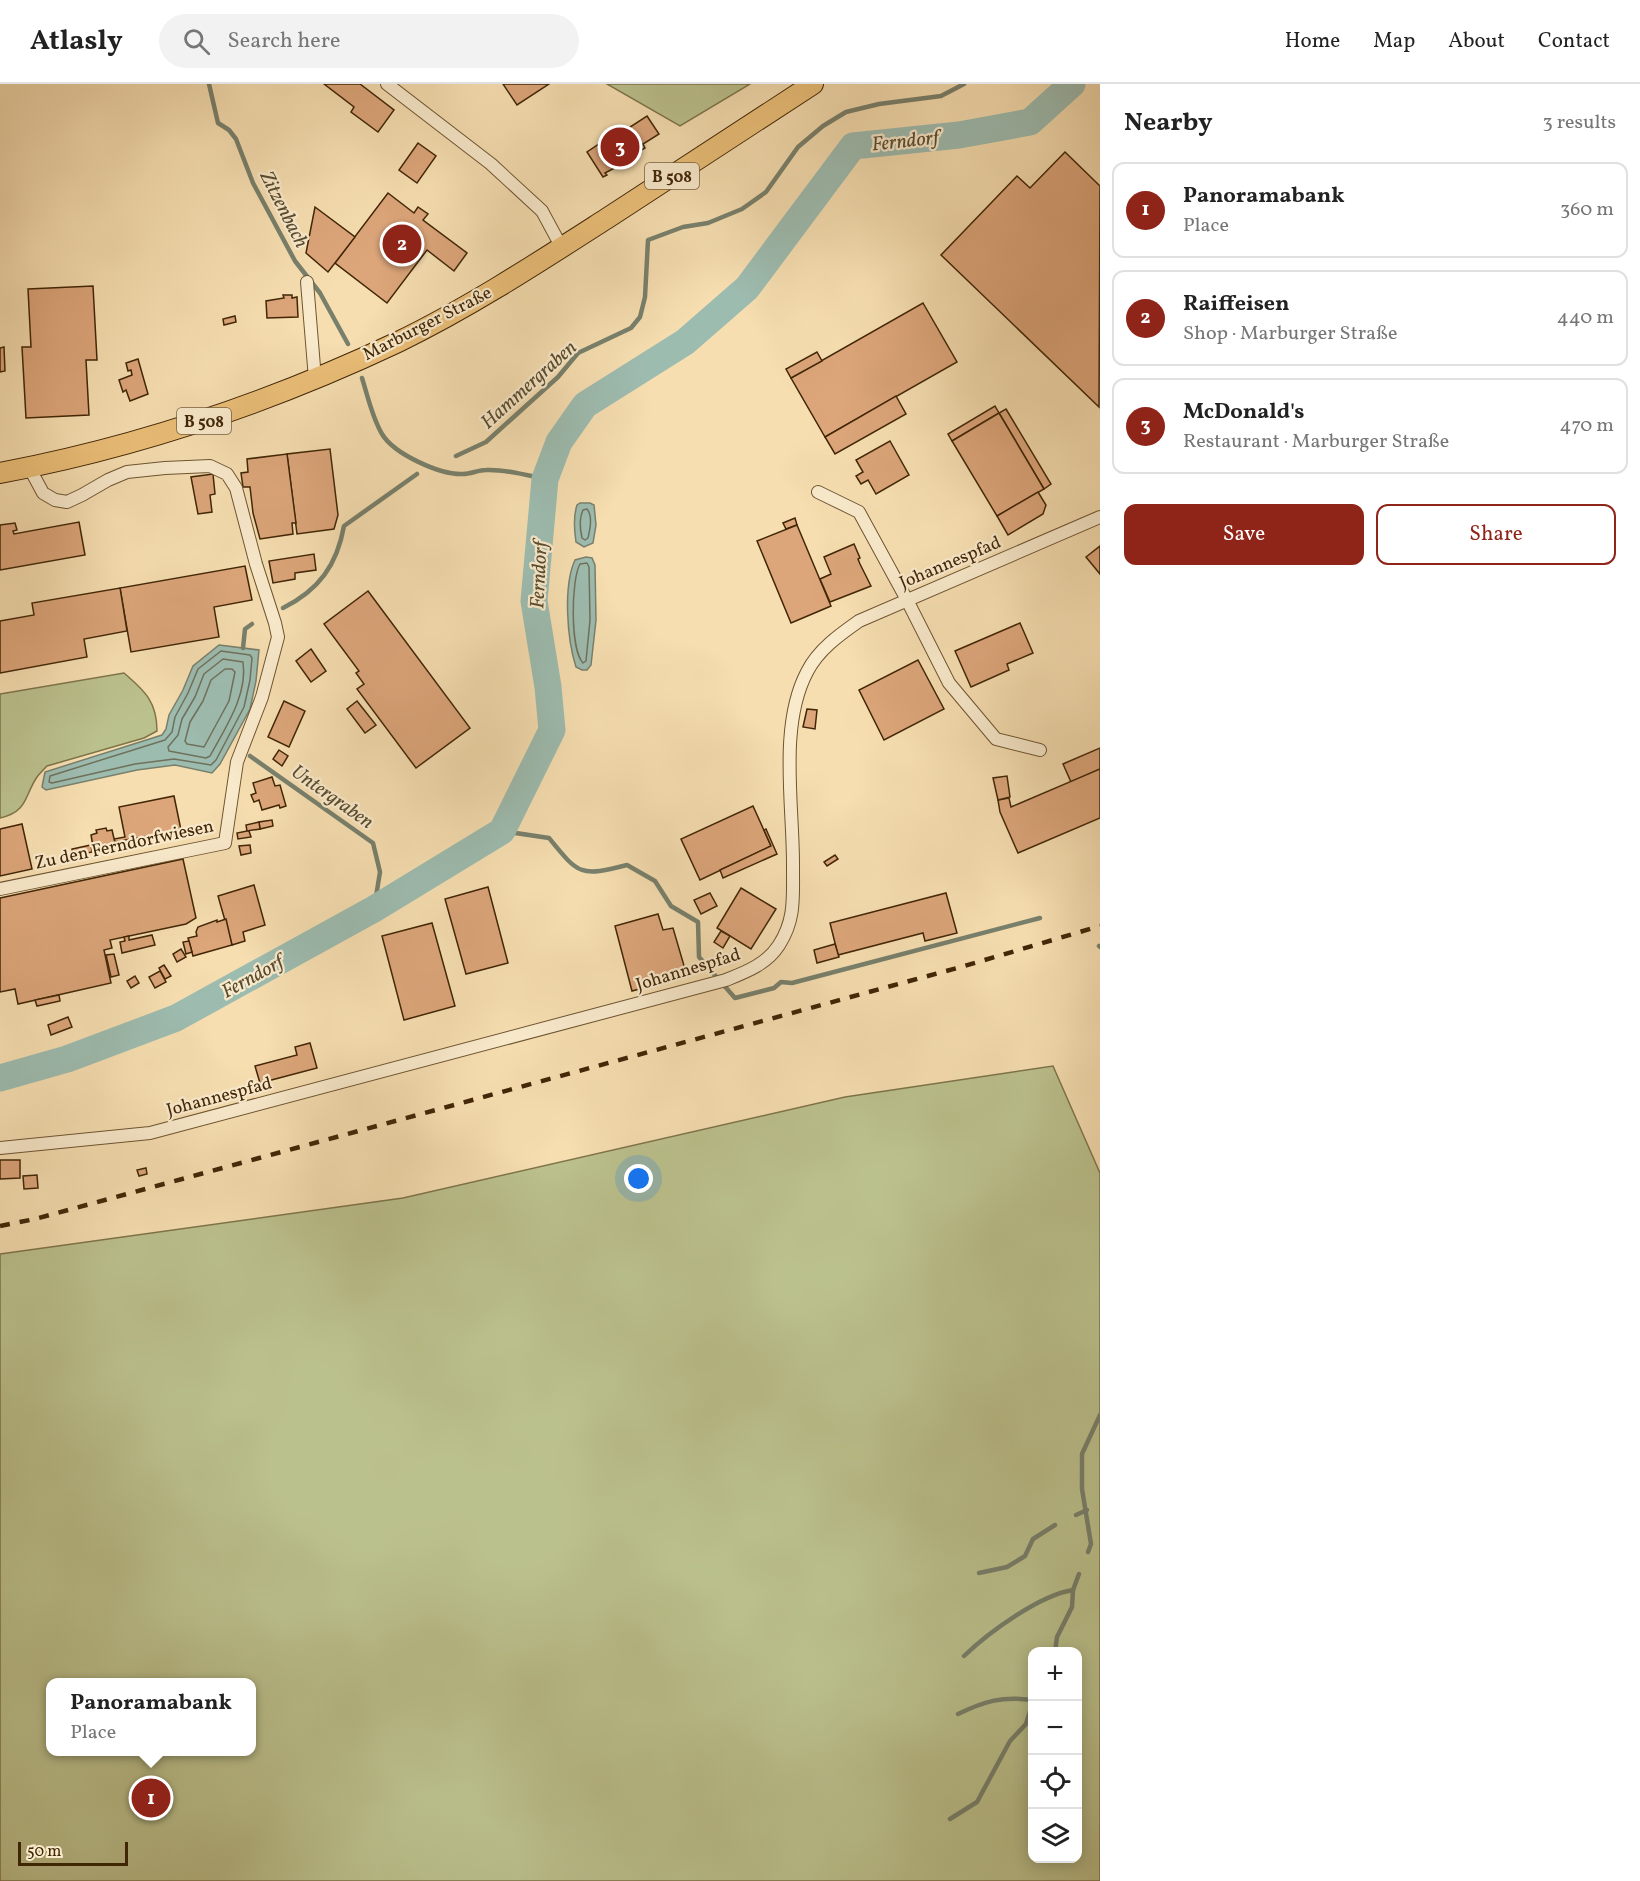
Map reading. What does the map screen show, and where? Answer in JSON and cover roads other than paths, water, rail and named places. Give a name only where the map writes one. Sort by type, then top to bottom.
[{"type":"main road","name":"Marburger Straße","points":[[0,473],[119,447],[197,424],[315,379],[399,341],[562,248],[813,84]]},
{"type":"street","points":[[387,84],[498,170],[542,211],[562,248]]},
{"type":"street","points":[[307,282],[315,379]]},
{"type":"street","name":"Zu den Ferndorfwiesen","points":[[0,889],[225,843],[237,762],[262,697],[278,637],[236,488],[227,474],[210,466],[127,472],[67,501],[55,500],[43,493],[29,467]]},
{"type":"street","points":[[818,492],[859,513],[949,683],[996,739],[1040,750]]},
{"type":"street","name":"Johannespfad","points":[[0,1148],[150,1133],[726,980],[757,967],[778,946],[793,913],[794,844],[789,736],[795,699],[808,670],[832,640],[859,621],[1100,517]]},
{"type":"water","points":[[580,503],[594,505],[596,525],[593,543],[584,547],[576,542],[574,523],[577,505]]},
{"type":"water","points":[[592,558],[595,565],[596,620],[591,665],[587,670],[582,670],[576,667],[573,655],[568,598],[571,571],[575,560]]},
{"type":"water","points":[[219,645],[259,650],[250,709],[220,764],[212,773],[175,765],[137,770],[46,790],[42,787],[45,772],[162,735],[169,715],[193,666]]},
{"type":"waterway","name":"Zitzenbach","points":[[209,84],[218,123],[229,130],[236,139],[253,183],[295,261],[320,293],[348,344]]},
{"type":"waterway","name":"Hammergraben","points":[[456,456],[486,442],[558,377],[578,353],[631,328],[640,317],[645,297],[648,240],[683,227],[708,223],[742,209],[766,192],[798,147],[823,126],[846,112],[879,104],[941,96],[964,84]]},
{"type":"waterway","name":"Ferndorf","points":[[0,1078],[67,1059],[176,1018],[374,909],[502,831],[552,730],[548,687],[534,601],[545,479],[559,442],[585,405],[685,342],[747,288],[853,146],[959,135],[1030,122],[1072,84]]},
{"type":"waterway","name":"Zitzenbach","points":[[362,378],[382,434],[388,442],[407,456],[430,467],[453,473],[466,474],[493,470],[545,479]]},
{"type":"waterway","name":"Hammergraben","points":[[283,608],[307,593],[324,575],[337,553],[344,526],[417,474]]},
{"type":"waterway","points":[[243,648],[245,629],[252,624]]},
{"type":"waterway","name":"Untergraben","points":[[250,756],[373,843],[380,872],[374,909]]},
{"type":"waterway","points":[[502,831],[549,838],[567,860],[582,870],[599,871],[627,865],[655,881],[671,906],[698,922],[699,957],[735,998],[774,988],[781,982],[792,983],[1040,918]]},
{"type":"waterway","points":[[1088,1552],[1091,1544],[1082,1489],[1082,1454],[1100,1415]]},
{"type":"waterway","points":[[1076,1515],[1087,1510]]},
{"type":"waterway","points":[[979,1573],[1007,1567],[1025,1556],[1033,1539],[1055,1525]]},
{"type":"waterway","points":[[1056,1647],[1057,1637],[1072,1607],[1073,1590],[1079,1574]]},
{"type":"waterway","points":[[964,1656],[1015,1616],[1046,1599],[1073,1590]]},
{"type":"waterway","points":[[958,1714],[994,1701],[1028,1700]]},
{"type":"waterway","points":[[950,1819],[977,1802],[1010,1741],[1026,1724],[1028,1718]]},
{"type":"railway","points":[[0,1226],[35,1219],[961,967],[1100,926]]},
{"type":"place","name":"McDonald's","points":[[620,147]]},
{"type":"place","name":"Raiffeisen","points":[[402,244]]},
{"type":"place","name":"Panoramabank","points":[[151,1798]]}]
